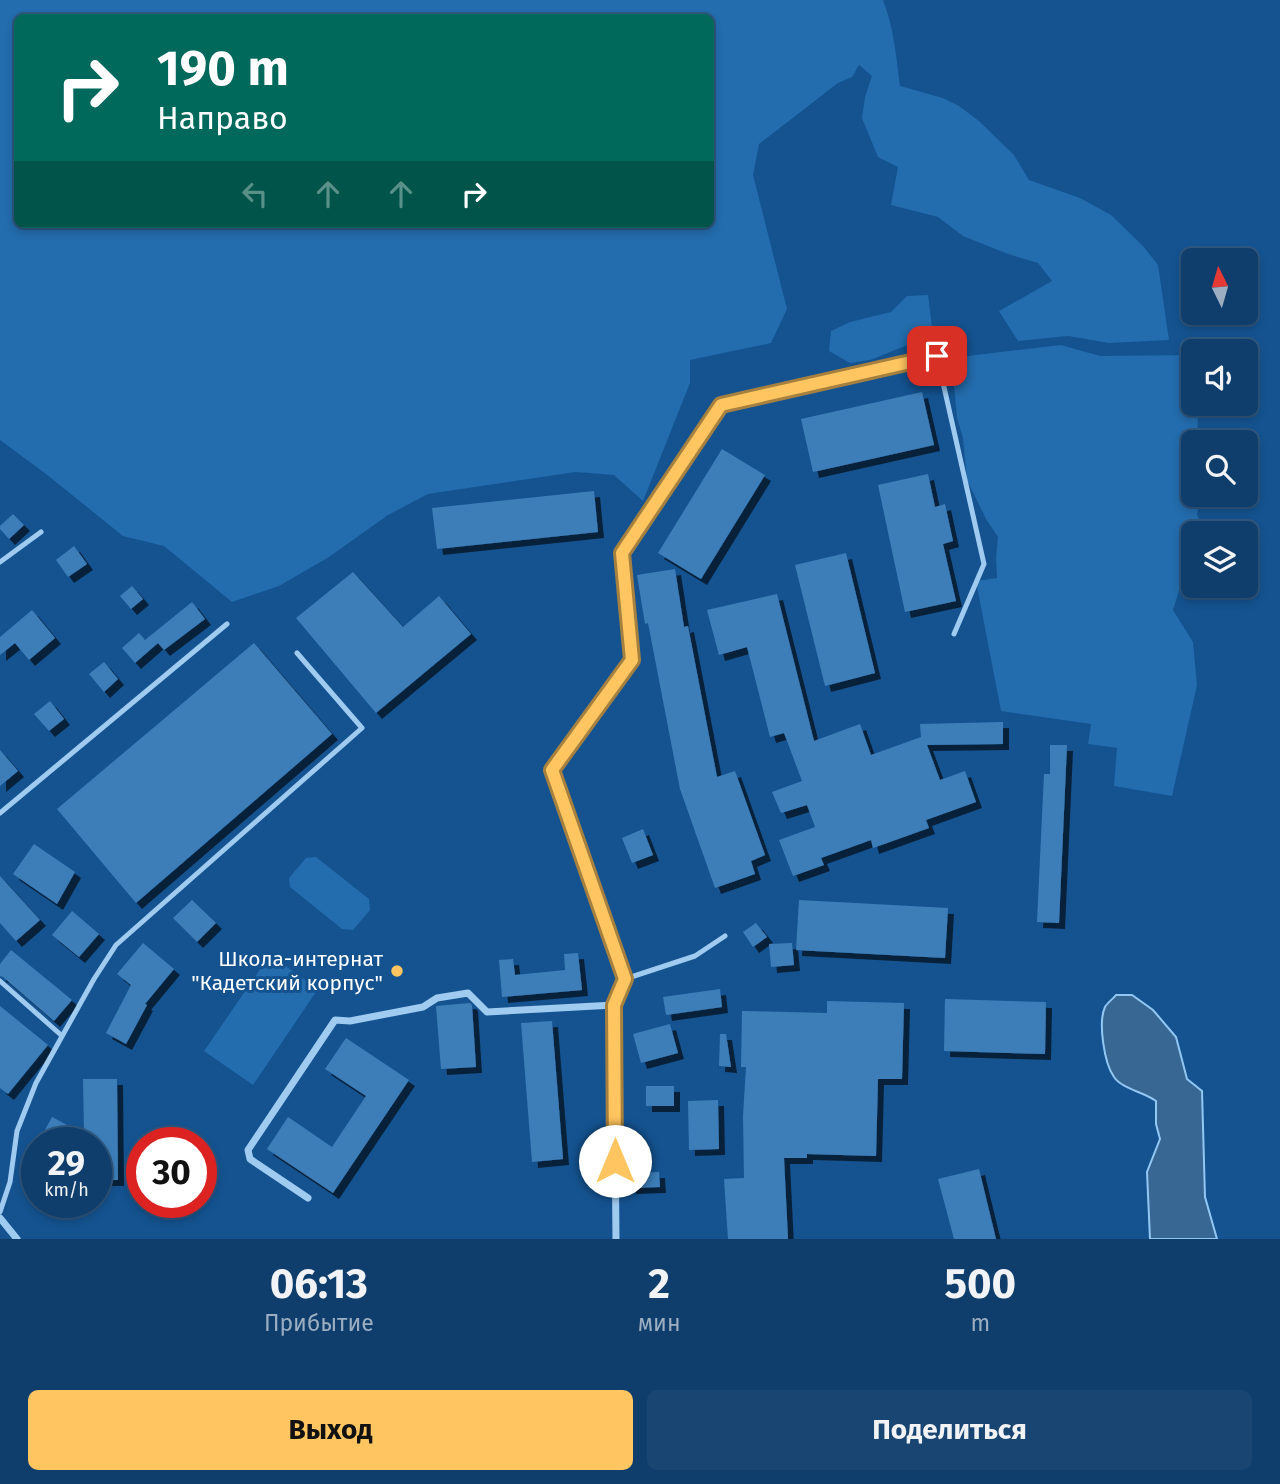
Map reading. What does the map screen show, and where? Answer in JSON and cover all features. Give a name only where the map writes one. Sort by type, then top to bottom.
[{"type":"street","points":[[308,1198],[250,1159],[248,1150],[335,1020],[350,1021],[423,1007],[438,998],[468,993],[487,1013],[614,1005],[616,1239]]},
{"type":"street","points":[[0,1215],[17,1239]]},
{"type":"lane","points":[[614,1005],[625,979],[552,770],[632,660],[622,553],[721,405],[937,356],[984,564],[954,635]]},
{"type":"lane","points":[[0,562],[41,532]]},
{"type":"lane","points":[[0,813],[227,624]]},
{"type":"lane","points":[[0,1215],[10,1182],[17,1131],[36,1083],[61,1035],[116,945],[362,728],[297,653]]},
{"type":"lane","points":[[625,979],[695,956],[725,936]]},
{"type":"lane","points":[[0,981],[61,1035]]},
{"type":"shaded area","points":[[0,0],[883,0],[892,32],[900,86],[943,98],[959,106],[979,121],[1014,155],[1029,180],[1080,198],[1111,215],[1158,265],[1169,340],[1109,343],[1068,336],[1018,341],[999,311],[1052,281],[1038,263],[963,236],[938,217],[891,205],[898,167],[878,157],[862,118],[872,76],[859,65],[852,77],[838,83],[759,144],[753,175],[787,309],[771,343],[690,360],[690,383],[643,501],[614,475],[576,472],[428,494],[388,515],[329,557],[279,586],[232,602],[164,546],[123,536],[0,440]]},
{"type":"shaded area","points":[[928,295],[933,335],[870,360],[850,363],[829,351],[831,331],[850,322],[891,312],[907,296]]},
{"type":"shaded area","points":[[1061,345],[1100,356],[1181,355],[1181,416],[1198,416],[1197,430],[1181,430],[1181,507],[1198,507],[1200,521],[1181,521],[1181,584],[1173,610],[1193,642],[1197,685],[1172,796],[1114,786],[1117,748],[1088,744],[1091,724],[1001,711],[976,581],[997,578],[998,537],[967,480],[953,375],[959,357]]},
{"type":"shaded area","points":[[316,857],[369,899],[370,910],[353,930],[342,929],[290,887],[289,878],[306,858]]},
{"type":"shaded area","points":[[270,955],[318,989],[253,1085],[204,1051]]},
{"type":"shaded area","points":[[1116,995],[1132,995],[1153,1010],[1176,1037],[1187,1079],[1202,1091],[1205,1197],[1217,1239],[1150,1239],[1147,1172],[1160,1139],[1156,1124],[1156,1101],[1122,1085],[1110,1071],[1102,1022],[1105,1007]]},
{"type":"building","points":[[922,392],[934,445],[813,472],[801,419]]},
{"type":"building","points":[[722,449],[765,475],[701,579],[658,553]]},
{"type":"building","points":[[928,474],[935,507],[945,504],[953,541],[943,544],[956,601],[905,612],[878,485]]},
{"type":"building","points":[[594,491],[598,532],[437,549],[432,508]]},
{"type":"building","points":[[13,514],[24,525],[9,539],[0,526]]},
{"type":"building","points":[[74,546],[87,564],[68,577],[56,560]]},
{"type":"building","points":[[846,553],[875,673],[825,686],[795,565]]},
{"type":"building","points":[[675,569],[684,627],[688,626],[717,777],[735,771],[765,855],[751,861],[755,874],[715,888],[680,789],[637,575]]},
{"type":"building","points":[[353,572],[403,627],[439,596],[471,634],[376,713],[296,618]]},
{"type":"building","points":[[132,586],[143,599],[131,609],[120,596]]},
{"type":"building","points":[[777,594],[814,741],[860,724],[871,755],[921,737],[920,724],[1003,722],[1003,744],[927,745],[940,780],[965,771],[976,802],[926,820],[929,828],[873,848],[871,840],[821,858],[824,865],[793,876],[779,840],[815,827],[807,805],[781,813],[772,792],[802,781],[784,733],[770,737],[747,647],[719,655],[707,610]]},
{"type":"building","points":[[192,602],[205,619],[164,650],[158,643],[135,663],[122,648],[139,633],[145,640]]},
{"type":"building","points":[[32,610],[55,638],[29,660],[15,643],[0,655],[0,637]]},
{"type":"building","points":[[254,643],[332,734],[136,903],[57,809]]},
{"type":"building","points":[[104,662],[118,679],[104,692],[89,674]]},
{"type":"building","points":[[50,701],[64,719],[49,731],[34,714]]},
{"type":"building","points":[[1050,745],[1067,745],[1059,923],[1037,922],[1044,774],[1050,774]]},
{"type":"building","points":[[0,750],[18,771],[0,786]]},
{"type":"building","points":[[643,829],[653,855],[632,863],[622,838]]},
{"type":"building","points":[[34,844],[75,872],[57,904],[13,874]]},
{"type":"building","points":[[0,876],[40,920],[16,941],[0,923]]},
{"type":"building","points":[[192,900],[216,923],[197,942],[173,918]]},
{"type":"building","points":[[799,900],[948,908],[945,958],[796,950]]},
{"type":"building","points":[[72,911],[99,934],[79,957],[52,935]]},
{"type":"building","points":[[756,923],[767,937],[753,947],[743,932]]},
{"type":"building","points":[[143,943],[174,969],[145,1004],[147,1005],[126,1044],[106,1033],[131,985],[117,974]]},
{"type":"building","points":[[792,943],[794,965],[771,967],[769,944]]},
{"type":"building","points":[[11,950],[72,1000],[54,1021],[0,976],[0,964]]},
{"type":"building","points":[[578,953],[582,990],[502,997],[499,960],[513,959],[515,975],[565,970],[564,954]]},
{"type":"building","points":[[720,989],[722,1007],[666,1015],[663,997]]},
{"type":"building","points":[[945,999],[1046,1002],[1045,1054],[944,1051]]},
{"type":"building","points":[[827,1001],[904,1003],[902,1079],[878,1079],[876,1156],[807,1154],[807,1158],[784,1158],[788,1239],[728,1239],[724,1179],[744,1178],[743,1116],[746,1067],[741,1067],[742,1011],[827,1013]]},
{"type":"building","points":[[470,1003],[476,1067],[441,1069],[436,1006]]},
{"type":"building","points":[[0,1006],[48,1045],[8,1094],[0,1088]]},
{"type":"building","points":[[552,1021],[563,1159],[532,1162],[521,1023]]},
{"type":"building","points":[[670,1024],[678,1053],[641,1063],[633,1034]]},
{"type":"building","points":[[720,1034],[726,1034],[731,1067],[719,1066]]},
{"type":"building","points":[[346,1038],[409,1080],[333,1193],[267,1149],[288,1117],[332,1147],[366,1096],[325,1069]]},
{"type":"building","points":[[83,1079],[117,1079],[118,1180],[112,1180],[112,1127],[84,1127]]},
{"type":"building","points":[[646,1086],[674,1086],[674,1106],[646,1106]]},
{"type":"building","points":[[718,1100],[719,1149],[689,1150],[688,1101]]},
{"type":"building","points":[[52,1117],[71,1127],[47,1127]]},
{"type":"building","points":[[979,1169],[996,1239],[954,1239],[938,1179]]},
{"type":"building","points":[[659,1172],[660,1187],[630,1188],[630,1173]]},
{"type":"place","name":"Школа-интернат \"Кадетский корпус\"","points":[[397,971]]},
{"type":"route","points":[[615,1161],[614,1005],[625,979],[552,770],[632,660],[622,553],[721,405],[937,356]]}]
